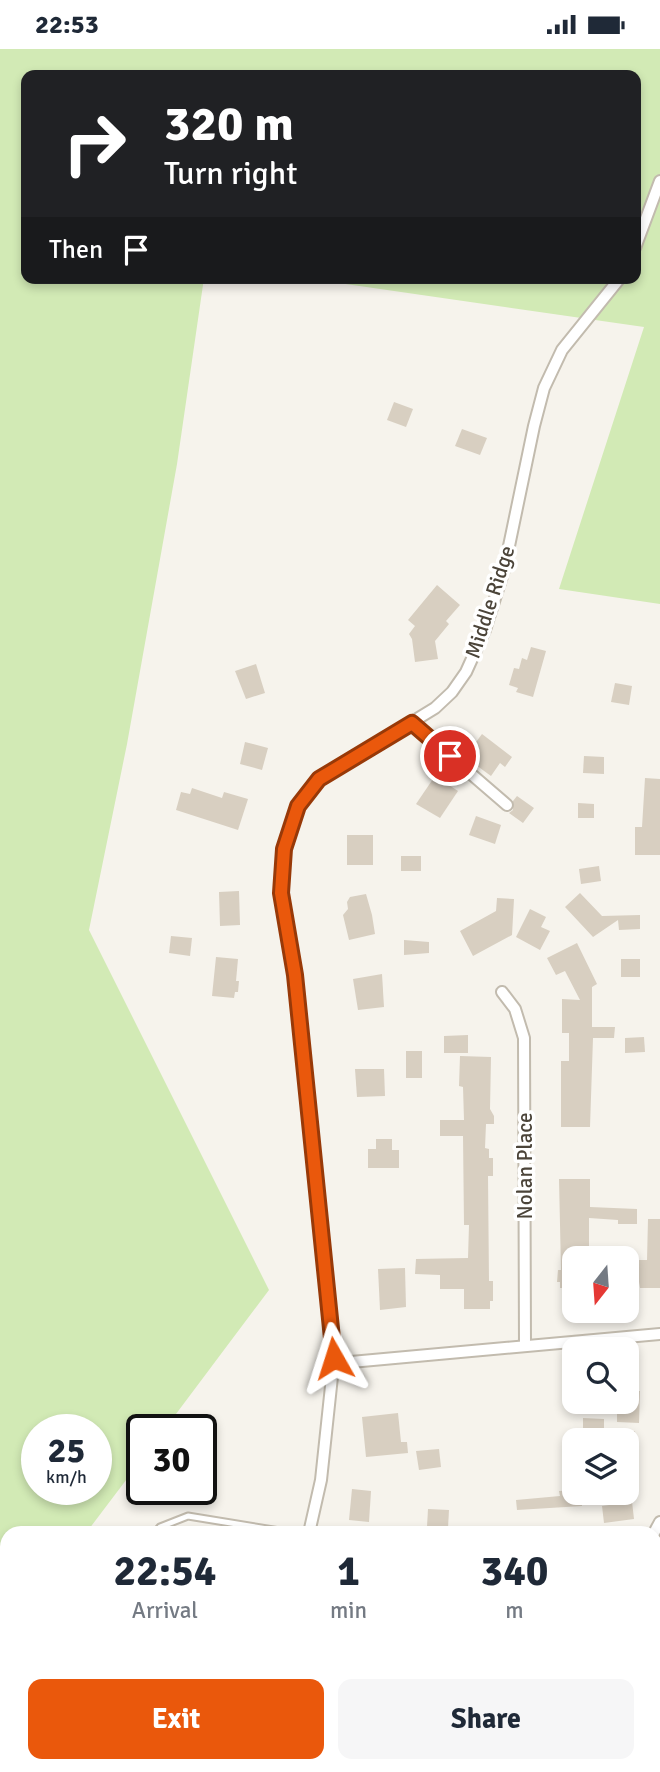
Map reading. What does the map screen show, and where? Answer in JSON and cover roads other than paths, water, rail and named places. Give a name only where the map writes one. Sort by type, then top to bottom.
[{"type":"street","points":[[641,232],[660,181]]},
{"type":"street","name":"Middle Ridge","points":[[311,1526],[321,1480],[334,1358],[295,975],[281,893],[284,849],[298,806],[319,779],[412,723],[453,692],[473,660],[504,570],[544,388],[562,350],[615,284]]},
{"type":"street","points":[[412,723],[507,805]]},
{"type":"street","name":"Nolan Place","points":[[502,992],[520,1019],[525,1048],[525,1345]]},
{"type":"street","points":[[334,1358],[351,1362],[660,1333]]},
{"type":"lane","points":[[162,1526],[188,1515],[252,1526]]}]
